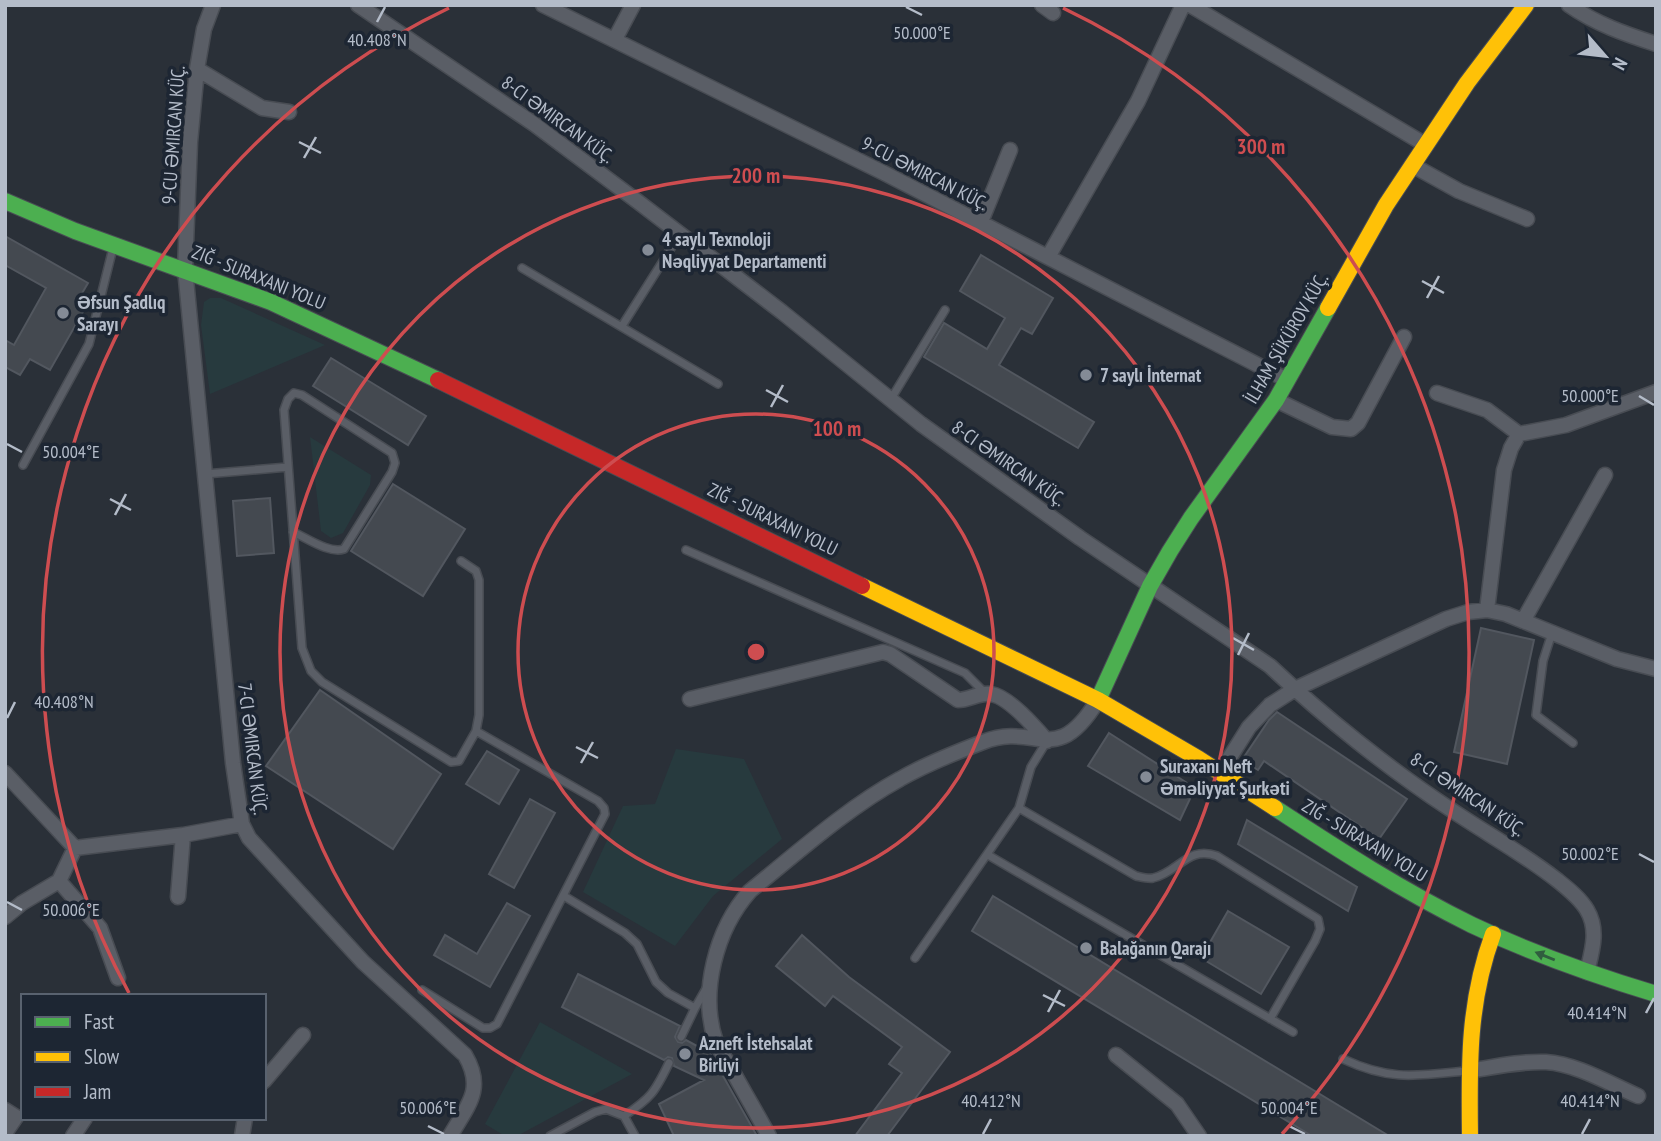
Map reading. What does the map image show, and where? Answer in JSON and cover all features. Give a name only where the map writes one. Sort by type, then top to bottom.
[{"type":"main road","name":"İLHAM ŞÜKÜROV KÜÇ.","points":[[1098,700],[1150,586],[1191,518],[1276,400],[1386,205],[1412,165],[1467,83],[1526,5]]},
{"type":"main road","points":[[5,201],[75,231],[271,302],[335,330],[1098,700],[1163,736],[1393,883],[1447,913],[1587,972],[1656,995]]},
{"type":"main road","points":[[1470,1136],[1470,1020],[1482,959],[1493,934]]},
{"type":"street","name":"9-CU ƏMIRCAN KÜÇ.","points":[[186,270],[190,142],[197,69],[204,29],[213,5]]},
{"type":"street","name":"8-CI ƏMIRCAN KÜÇ.","points":[[358,5],[534,124],[782,312],[920,424],[1150,586],[1270,666],[1408,780],[1450,810],[1522,853],[1569,890],[1587,908],[1593,923],[1594,942],[1587,972]]},
{"type":"street","name":"9-CU ƏMIRCAN KÜÇ.","points":[[543,5],[884,173],[1287,380]]},
{"type":"street","points":[[575,20],[582,5]]},
{"type":"street","points":[[615,39],[633,5]]},
{"type":"street","points":[[1048,257],[1138,101],[1183,5]]},
{"type":"street","points":[[1190,5],[1426,145]]},
{"type":"street","points":[[1569,5],[1616,32],[1656,44]]},
{"type":"street","points":[[197,69],[262,108],[289,113]]},
{"type":"street","points":[[980,224],[1010,150]]},
{"type":"street","points":[[1412,165],[1459,191],[1527,219]]},
{"type":"street","name":"7-CI ƏMIRCAN KÜÇ.","points":[[186,270],[233,762],[242,824],[249,838],[363,962],[465,1055],[474,1071],[475,1085],[470,1101],[450,1136]]},
{"type":"street","points":[[1276,400],[1332,427],[1351,429],[1358,423],[1404,337]]},
{"type":"street","points":[[1437,393],[1487,410],[1519,434],[1566,425],[1656,392]]},
{"type":"street","points":[[1487,610],[1504,470],[1519,434]]},
{"type":"street","points":[[1523,621],[1605,475]]},
{"type":"street","points":[[1220,773],[1256,720],[1270,705],[1295,689],[1446,619],[1468,612],[1487,610],[1523,621],[1634,665],[1656,669]]},
{"type":"street","points":[[691,699],[883,652],[958,699],[965,700],[985,694],[1000,698],[1028,720],[1047,740]]},
{"type":"street","points":[[769,1136],[717,1043],[712,1017],[711,981],[720,936],[740,903],[750,891],[835,823],[897,780],[992,738],[1062,738],[1077,729],[1098,700]]},
{"type":"street","points":[[5,772],[75,848]]},
{"type":"street","points":[[75,848],[183,835],[242,824]]},
{"type":"street","points":[[178,897],[183,835]]},
{"type":"street","points":[[5,917],[22,903],[60,881],[75,848]]},
{"type":"street","points":[[60,881],[100,928],[118,978]]},
{"type":"street","points":[[266,1079],[303,1035]]},
{"type":"street","points":[[1116,1055],[1177,1104],[1199,1136]]},
{"type":"street","points":[[1469,1071],[1526,1062],[1548,1062],[1570,1067],[1638,1096]]},
{"type":"street","points":[[5,1133],[15,1112]]},
{"type":"street","points":[[74,1136],[84,1120]]},
{"type":"lane","points":[[622,326],[680,234]]},
{"type":"lane","points":[[23,465],[89,344],[114,244]]},
{"type":"lane","points":[[522,268],[719,384]]},
{"type":"lane","points":[[890,400],[945,310]]},
{"type":"lane","points":[[293,531],[338,551],[344,549],[395,463],[392,453],[302,395],[294,393],[288,399],[284,410],[288,467],[302,648],[311,671],[322,682],[451,762],[459,761],[476,731],[480,715],[479,580],[476,571],[461,561]]},
{"type":"lane","points":[[204,474],[288,467]]},
{"type":"lane","points":[[685,550],[965,673],[985,694]]},
{"type":"lane","points":[[1552,633],[1543,661],[1536,715],[1573,743]]},
{"type":"lane","points":[[422,990],[483,1028],[497,1024],[606,814],[598,801],[476,731]]},
{"type":"lane","points":[[915,958],[1019,808],[1031,767],[1047,740]]},
{"type":"lane","points":[[1019,808],[1136,876],[1151,878],[1192,855],[1204,852],[1217,856],[1318,919],[1320,929],[1315,941],[1270,1019]]},
{"type":"lane","points":[[988,855],[1293,1032]]},
{"type":"lane","points":[[564,896],[625,933],[637,944],[656,982],[668,993],[695,1009]]},
{"type":"lane","points":[[681,1037],[711,981]]},
{"type":"lane","points":[[1343,1059],[1382,1074],[1431,1076],[1469,1071]]},
{"type":"lane","points":[[624,1116],[646,1101],[655,1091],[669,1063]]},
{"type":"lane","points":[[550,1136],[606,1109],[624,1116],[635,1136]]},
{"type":"green space","points":[[210,298],[221,298],[325,345],[210,394],[201,325],[204,302]]},
{"type":"green space","points":[[310,437],[371,475],[370,485],[343,533],[331,538],[321,531]]},
{"type":"green space","points":[[676,749],[744,759],[782,839],[713,896],[675,946],[583,892],[623,806],[655,804]]},
{"type":"green space","points":[[540,1022],[632,1074],[517,1136],[505,1136],[485,1124]]},
{"type":"building","points":[[5,236],[88,283],[78,300],[87,305],[50,370],[30,359],[20,375],[5,367],[5,340],[14,345],[46,288],[5,265]]},
{"type":"building","points":[[981,255],[1053,298],[1032,334],[1021,328],[999,365],[1094,422],[1078,448],[924,357],[944,323],[987,349],[1005,318],[960,291]]},
{"type":"building","points":[[331,358],[426,416],[408,445],[313,386]]},
{"type":"building","points":[[393,484],[465,529],[423,596],[351,551]]},
{"type":"building","points":[[270,498],[274,553],[237,556],[233,501]]},
{"type":"building","points":[[1481,628],[1534,640],[1507,764],[1454,752]]},
{"type":"building","points":[[320,690],[441,774],[393,849],[266,766]]},
{"type":"building","points":[[1277,712],[1407,799],[1379,839],[1264,761],[1258,770],[1242,760]]},
{"type":"building","points":[[1109,733],[1195,788],[1180,820],[1088,766]]},
{"type":"building","points":[[487,751],[519,770],[499,804],[466,784]]},
{"type":"building","points":[[530,799],[555,813],[514,888],[489,874]]},
{"type":"building","points":[[1247,820],[1357,887],[1348,911],[1238,844]]},
{"type":"building","points":[[993,896],[1389,1136],[1312,1136],[972,931]]},
{"type":"building","points":[[507,903],[530,916],[490,987],[434,955],[445,935],[477,954]]},
{"type":"building","points":[[1228,911],[1289,947],[1261,994],[1201,958]]},
{"type":"building","points":[[802,935],[849,977],[950,1052],[887,1136],[855,1136],[902,1073],[889,1064],[902,1047],[833,996],[825,1006],[776,966]]},
{"type":"building","points":[[578,974],[680,1026],[675,1037],[678,1042],[686,1040],[710,1053],[757,1136],[674,1136],[659,1104],[704,1080],[674,1066],[672,1058],[664,1060],[562,1007]]},
{"type":"traffic: fast","points":[[5,201],[75,231],[271,302],[438,380]]},
{"type":"traffic: fast","points":[[1098,700],[1150,586],[1170,551],[1276,400],[1328,308]]},
{"type":"traffic: fast","points":[[1275,808],[1347,855],[1472,925],[1562,963],[1656,994]]},
{"type":"traffic: slow","points":[[1328,308],[1386,205],[1467,83],[1526,5]]},
{"type":"traffic: slow","points":[[862,586],[1098,700],[1199,759],[1275,808]]},
{"type":"traffic: slow","points":[[1470,1136],[1470,1058],[1474,1009],[1493,934]]},
{"type":"traffic: jam","points":[[438,380],[862,586]]},
{"type":"place","name":"4 saylı Texnoloji Nəqliyyat Departamenti","points":[[648,250]]},
{"type":"place","name":"Əfsun Şadlıq Sarayı","points":[[63,313]]},
{"type":"place","name":"7 saylı İnternat","points":[[1086,375]]},
{"type":"place","name":"Suraxanı Neft Əməliyyat Şurkəti","points":[[1146,777]]},
{"type":"place","name":"Balağanın Qarajı","points":[[1086,948]]},
{"type":"place","name":"Azneft İstehsalat Birliyi","points":[[685,1054]]}]
